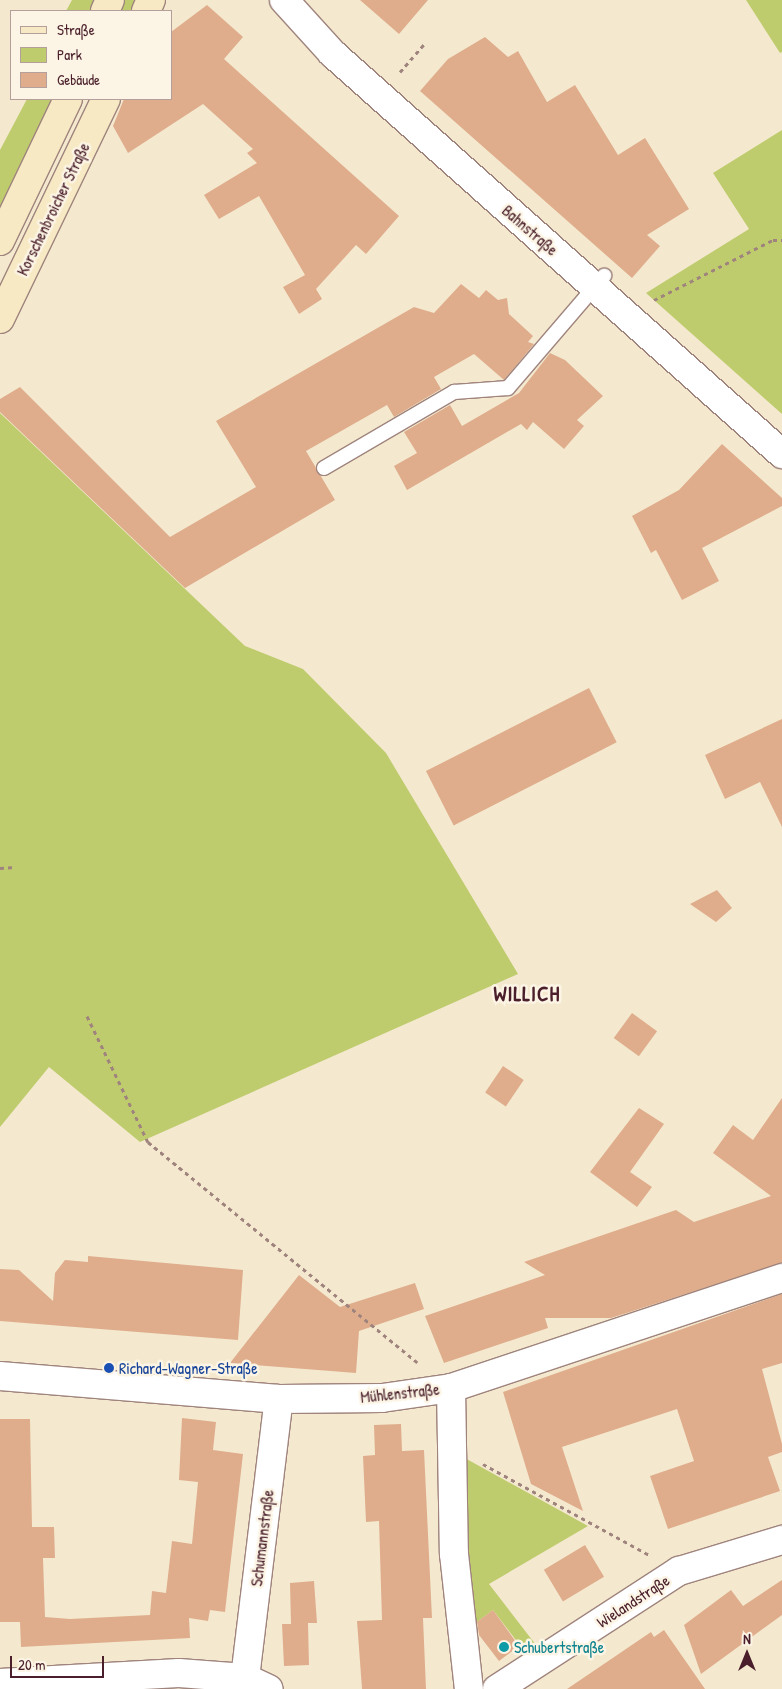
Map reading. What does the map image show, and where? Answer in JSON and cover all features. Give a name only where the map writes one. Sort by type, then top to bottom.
[{"type":"main road","name":"Korschenbroicher Straße","points":[[0,241],[68,100]]},
{"type":"main road","name":"Korschenbroicher Straße","points":[[0,319],[106,100]]},
{"type":"street","name":"Bahnstraße","points":[[284,0],[332,54],[599,282],[628,317],[782,454]]},
{"type":"street","name":"Mühlenstraße","points":[[0,1376],[279,1399],[382,1398],[450,1388],[782,1278]]},
{"type":"street","points":[[450,1388],[454,1554],[469,1689]]},
{"type":"street","name":"Schumannstraße","points":[[257,1684],[279,1399]]},
{"type":"street","name":"Wielandstraße","points":[[497,1689],[679,1571],[782,1540]]},
{"type":"street","points":[[0,1683],[179,1673],[257,1684]]},
{"type":"lane","points":[[324,468],[454,392],[508,388],[599,282]]},
{"type":"path","points":[[628,317],[639,307],[773,240],[782,240]]},
{"type":"path","points":[[0,868],[15,867]]},
{"type":"path","points":[[87,1016],[148,1142],[450,1388]]},
{"type":"path","points":[[452,1447],[679,1571]]},
{"type":"green space","points":[[72,0],[100,0],[95,10],[67,10]]},
{"type":"green space","points":[[120,0],[139,0],[134,10],[115,10]]},
{"type":"green space","points":[[746,0],[782,0],[782,52],[780,53]]},
{"type":"green space","points":[[26,100],[54,100],[0,210],[0,150]]},
{"type":"green space","points":[[782,130],[782,414],[646,293],[749,229],[713,173]]},
{"type":"green space","points":[[0,413],[245,646],[303,669],[386,753],[518,974],[140,1142],[49,1067],[0,1127]]},
{"type":"green space","points":[[463,1457],[588,1526],[489,1584],[536,1645],[525,1652],[493,1610],[472,1626]]},
{"type":"building","points":[[360,0],[428,0],[399,34]]},
{"type":"building","points":[[207,5],[243,37],[224,59],[399,216],[366,254],[356,245],[316,289],[322,299],[299,314],[283,287],[305,275],[259,196],[219,219],[204,195],[257,163],[247,153],[253,149],[203,104],[128,153],[113,126],[124,100],[172,100],[172,31]]},
{"type":"building","points":[[485,37],[508,57],[518,51],[547,102],[575,85],[618,155],[645,138],[689,209],[647,235],[660,246],[632,278],[420,91],[448,59]]},
{"type":"building","points":[[461,284],[479,298],[486,290],[498,300],[507,298],[509,314],[533,336],[528,342],[534,344],[504,380],[474,354],[434,377],[441,389],[394,417],[387,405],[306,451],[335,500],[185,588],[0,412],[0,399],[20,387],[170,537],[256,487],[216,421],[414,307],[434,313]]},
{"type":"building","points":[[550,353],[565,360],[603,396],[577,420],[584,426],[564,449],[533,422],[527,430],[521,424],[407,490],[394,466],[417,453],[404,432],[450,405],[462,426],[519,393]]},
{"type":"building","points":[[722,444],[782,498],[782,506],[702,548],[719,581],[682,600],[656,550],[651,553],[632,516],[679,490]]},
{"type":"building","points":[[589,688],[617,742],[454,825],[426,771]]},
{"type":"building","points":[[782,719],[782,827],[760,782],[725,799],[705,755]]},
{"type":"building","points":[[717,890],[732,908],[716,922],[690,904]]},
{"type":"building","points":[[632,1013],[657,1031],[639,1056],[614,1038]]},
{"type":"building","points":[[503,1066],[524,1080],[506,1107],[485,1093]]},
{"type":"building","points":[[782,1098],[782,1263],[611,1318],[545,1318],[548,1328],[444,1363],[425,1316],[545,1275],[524,1262],[676,1210],[694,1222],[771,1196],[713,1153],[733,1125],[753,1140]]},
{"type":"building","points":[[639,1108],[664,1124],[630,1172],[652,1187],[637,1207],[590,1172]]},
{"type":"building","points":[[88,1256],[243,1270],[238,1340],[0,1321],[0,1269],[19,1270],[53,1301],[55,1273],[65,1260],[88,1262]]},
{"type":"building","points":[[299,1275],[340,1307],[415,1283],[424,1309],[359,1331],[356,1373],[230,1363]]},
{"type":"building","points":[[782,1294],[782,1363],[762,1369],[782,1444],[782,1452],[768,1457],[780,1491],[668,1529],[650,1476],[694,1461],[677,1409],[562,1447],[583,1511],[531,1484],[503,1392]]},
{"type":"building","points":[[182,1418],[216,1422],[213,1450],[243,1454],[225,1612],[210,1610],[208,1621],[189,1618],[190,1638],[21,1647],[20,1622],[0,1622],[0,1419],[30,1419],[32,1527],[54,1527],[55,1558],[43,1558],[45,1617],[70,1619],[150,1615],[152,1591],[166,1593],[172,1541],[192,1544],[198,1482],[179,1480]]},
{"type":"building","points":[[401,1424],[402,1451],[424,1450],[432,1618],[423,1618],[426,1689],[362,1689],[357,1621],[382,1620],[379,1521],[366,1522],[363,1456],[375,1455],[374,1425]]},
{"type":"building","points":[[585,1545],[604,1577],[563,1601],[544,1570]]},
{"type":"building","points":[[782,1580],[782,1615],[701,1674],[684,1625],[731,1590],[743,1606]]},
{"type":"building","points":[[314,1581],[317,1623],[308,1623],[309,1665],[284,1666],[282,1624],[291,1624],[290,1583]]},
{"type":"building","points":[[493,1610],[519,1646],[499,1661],[479,1635],[477,1622]]},
{"type":"building","points":[[664,1630],[705,1689],[567,1689],[651,1632],[654,1637]]},
{"type":"place","name":"Richard-Wagner-Straße","points":[[109,1368]]},
{"type":"place","name":"Schubertstraße","points":[[504,1647]]},
{"type":"district","name":"WILLICH","points":[[527,994]]}]
